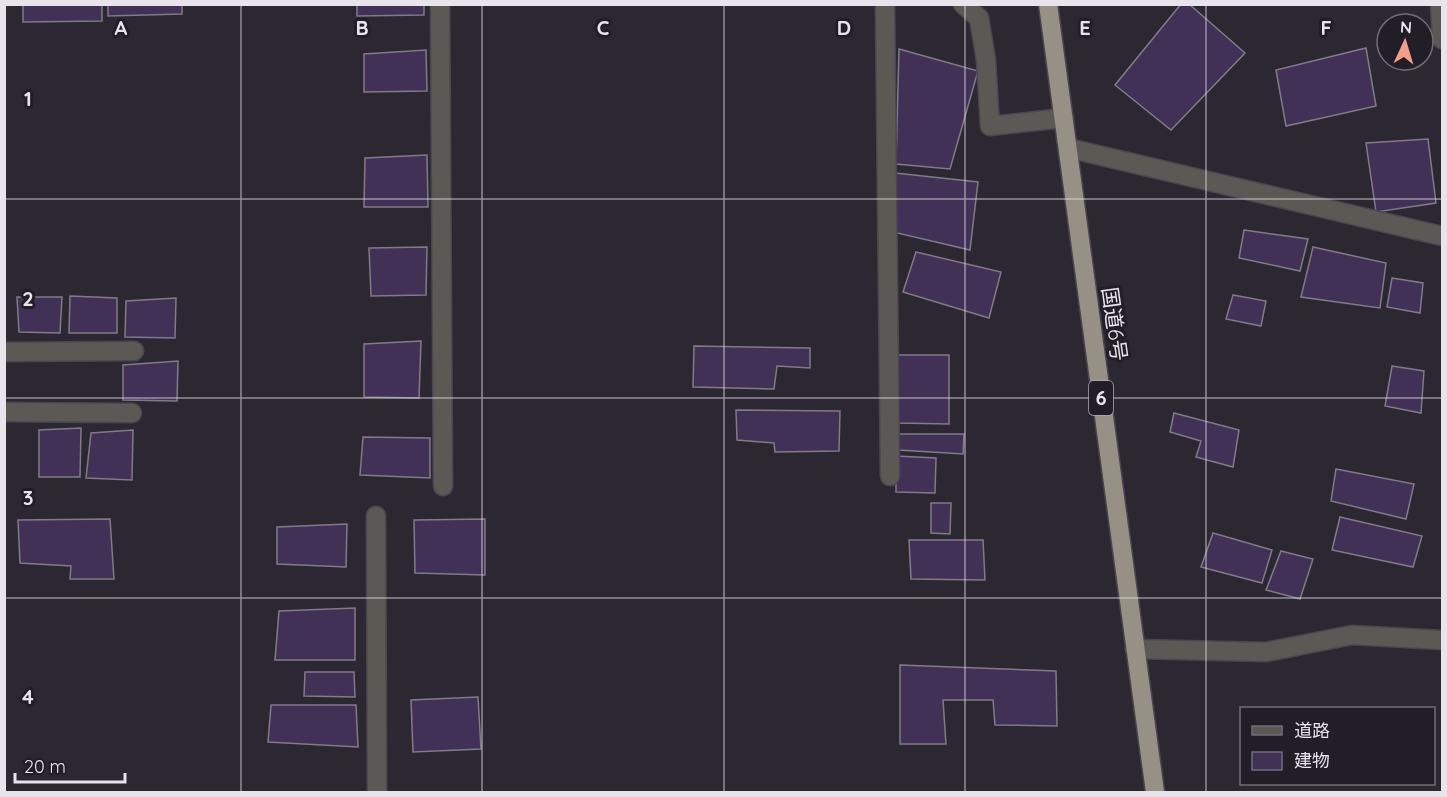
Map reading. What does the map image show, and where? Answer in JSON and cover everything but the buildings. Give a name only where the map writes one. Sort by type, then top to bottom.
[{"type":"highway","name":"国道6号","points":[[1048,4],[1155,792]]},
{"type":"street","points":[[441,4],[443,486]]},
{"type":"street","points":[[885,4],[890,476]]},
{"type":"street","points":[[963,4],[979,18],[986,60],[990,126],[1064,118]]},
{"type":"street","points":[[1440,4],[1443,39]]},
{"type":"street","points":[[1068,148],[1443,236]]},
{"type":"street","points":[[4,352],[134,351]]},
{"type":"street","points":[[4,412],[132,413]]},
{"type":"street","points":[[376,516],[377,792]]},
{"type":"street","points":[[1135,649],[1266,652],[1352,635],[1443,640]]}]
